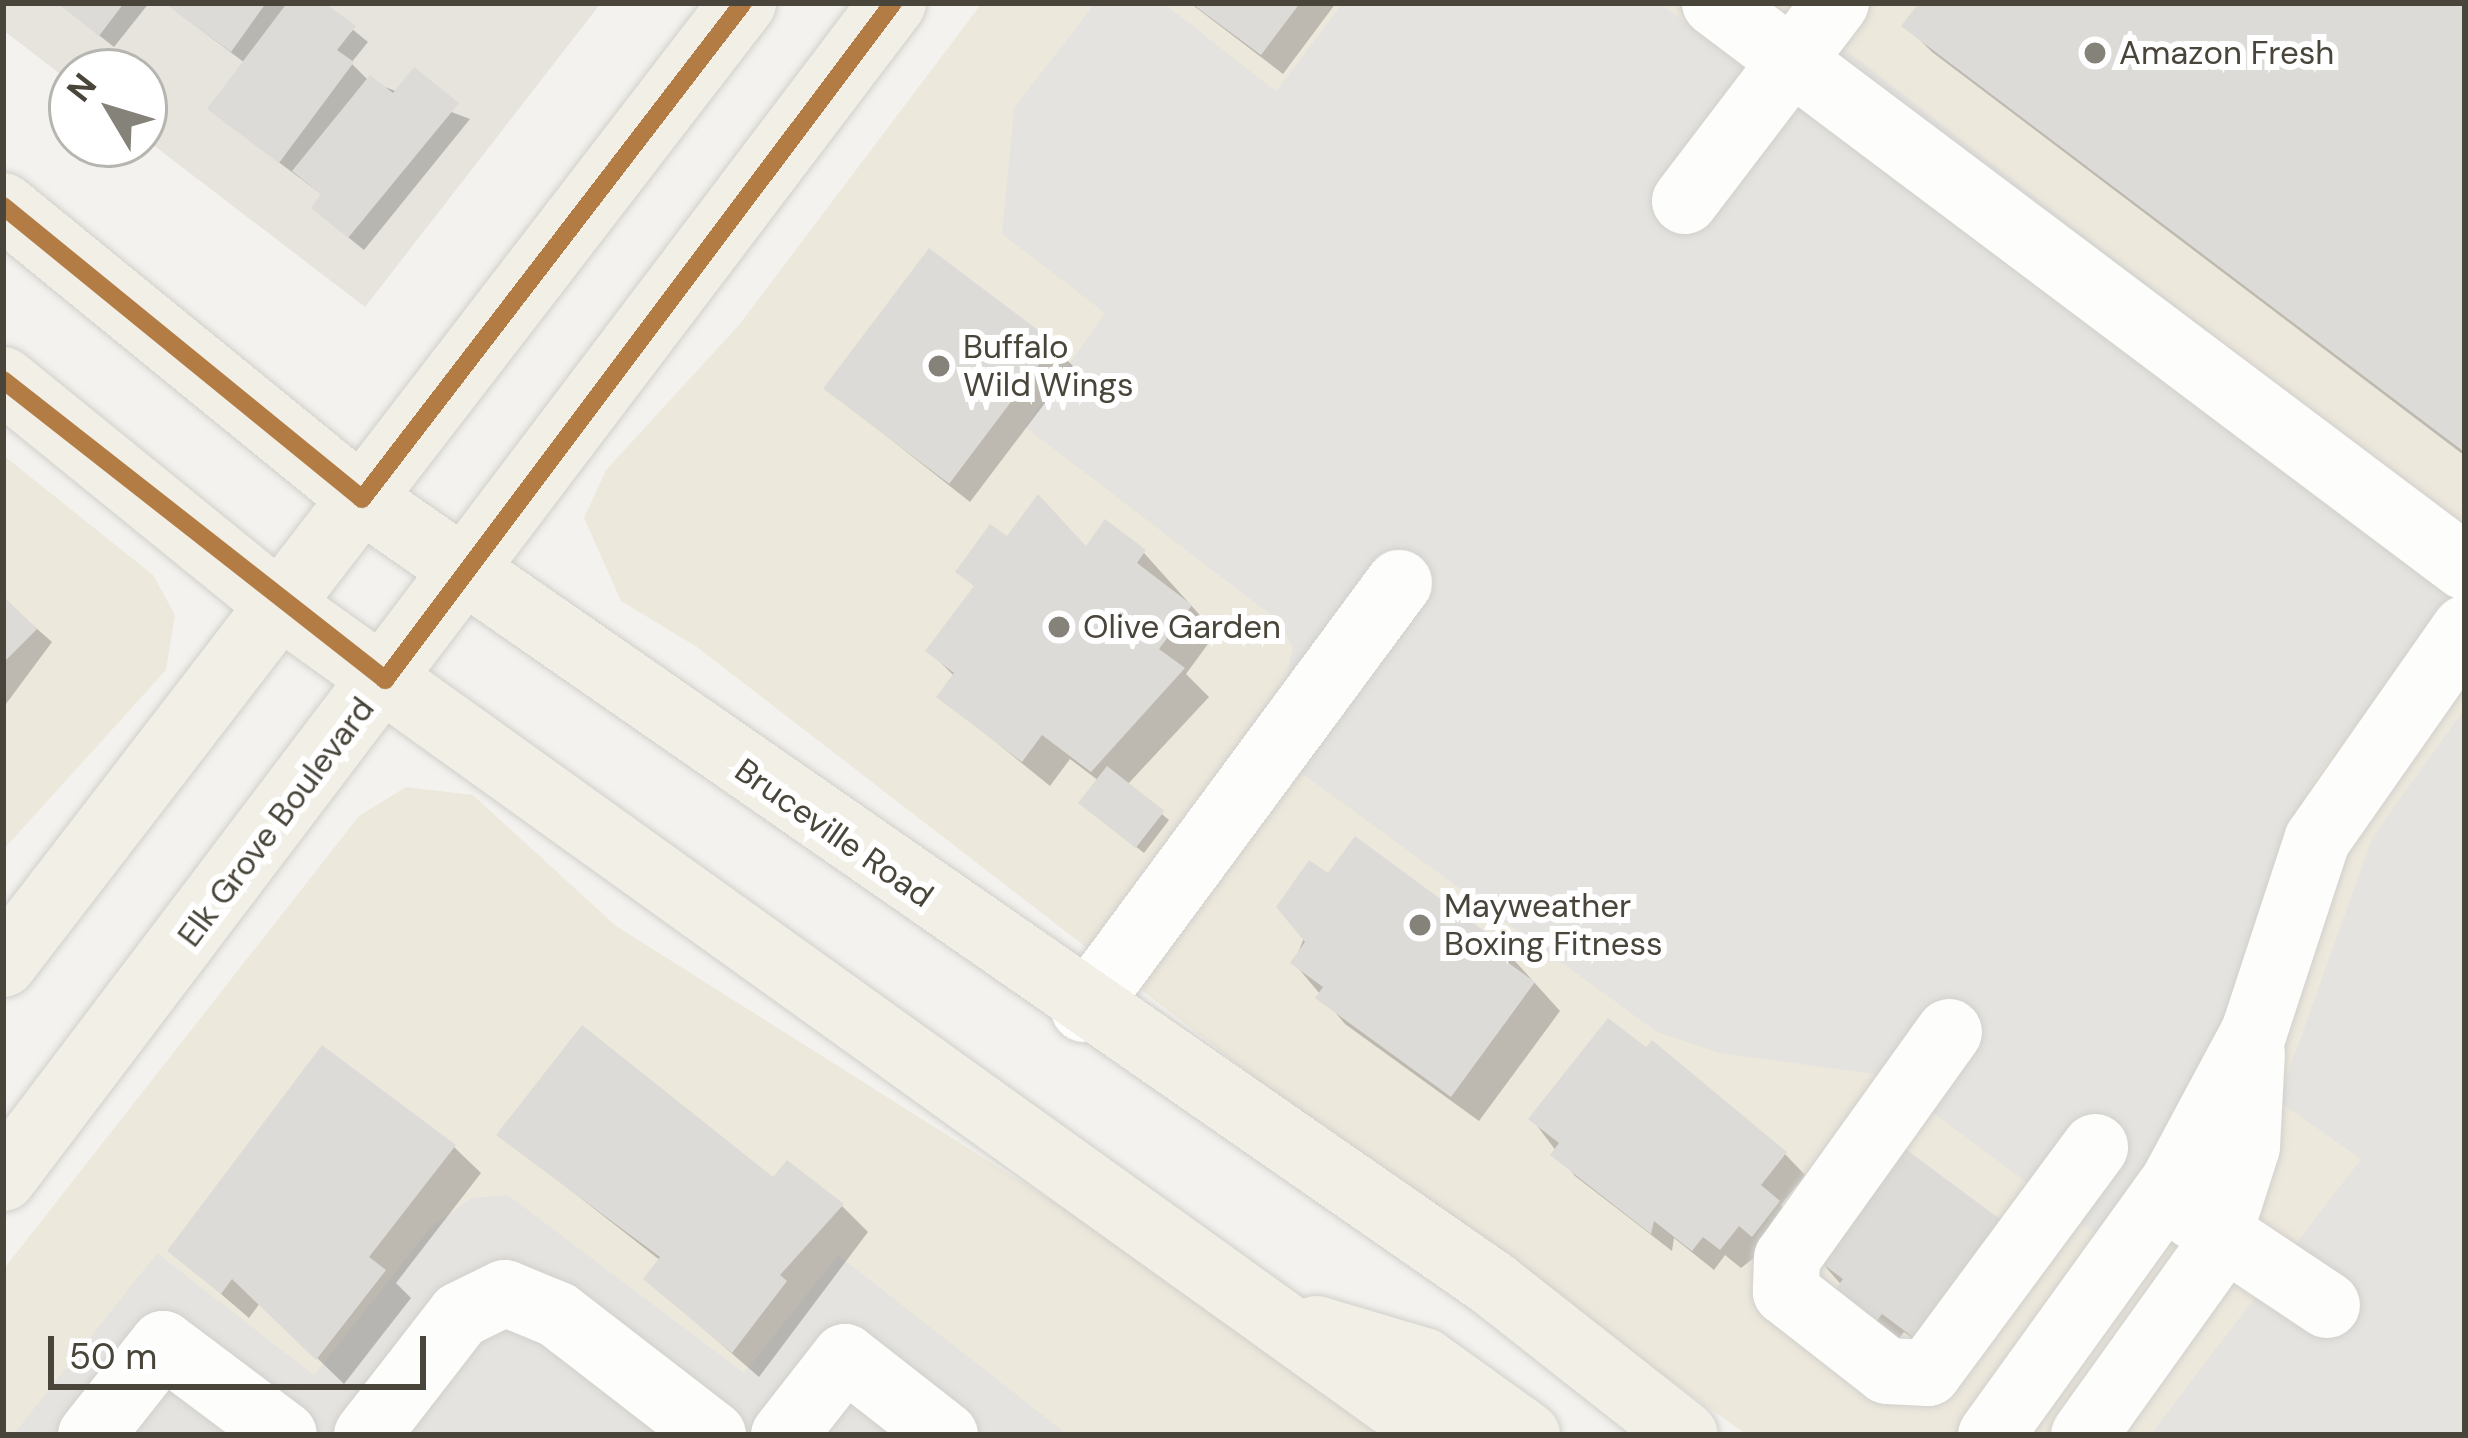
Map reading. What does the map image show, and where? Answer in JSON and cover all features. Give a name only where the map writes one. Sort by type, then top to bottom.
[{"type":"main road","points":[[3,964],[743,3]]},
{"type":"main road","name":"Elk Grove Boulevard","points":[[3,1178],[385,680],[892,3]]},
{"type":"main road","name":"Bruceville Road","points":[[3,206],[362,499],[1084,1010],[1493,1284],[1685,1435]]},
{"type":"main road","points":[[3,380],[280,605],[1437,1435]]},
{"type":"main road","points":[[1278,1321],[1424,1361],[1527,1435]]},
{"type":"lane","points":[[1715,3],[2465,567]]},
{"type":"lane","points":[[1685,201],[1836,3]]},
{"type":"lane","points":[[1084,1010],[1399,583]]},
{"type":"lane","points":[[1991,1435],[2164,1197],[2254,1032],[2317,841],[2465,629]]},
{"type":"lane","points":[[1949,1032],[1786,1258],[1786,1292],[1887,1371],[1928,1373],[2095,1147]]},
{"type":"lane","points":[[2084,1435],[2162,1334],[2219,1234],[2247,1147],[2254,1032]]},
{"type":"lane","points":[[2164,1197],[2327,1305]]},
{"type":"lane","points":[[367,1435],[460,1315],[505,1293],[559,1315],[713,1435]]},
{"type":"lane","points":[[92,1435],[163,1343],[284,1435]]},
{"type":"lane","points":[[784,1435],[845,1357],[945,1435]]},
{"type":"shaded area","points":[[3,3],[601,3],[365,307],[168,156],[168,48],[48,48],[48,65],[3,30]]},
{"type":"shaded area","points":[[982,3],[2465,3],[2465,1435],[1747,1435],[1323,1130],[697,647],[621,601],[584,518],[606,470],[739,325]]},
{"type":"shaded area","points":[[1095,3],[1163,3],[1276,91],[1343,3],[1659,3],[1771,87],[1817,28],[2465,529],[2465,583],[2316,776],[2282,844],[2192,1119],[2111,1245],[1882,1075],[1719,1053],[1657,1032],[1245,732],[1286,679],[1293,648],[1279,621],[1025,427],[1105,313],[1002,234],[1014,108]]},
{"type":"shaded area","points":[[3,455],[153,575],[175,615],[166,670],[3,850]]},
{"type":"shaded area","points":[[2465,708],[2465,1435],[2150,1435],[2361,1159],[2278,1101],[2373,836]]},
{"type":"shaded area","points":[[406,787],[473,795],[616,926],[1166,1273],[1378,1435],[3,1435],[3,1270],[359,816]]},
{"type":"shaded area","points":[[508,1195],[744,1373],[838,1255],[1068,1435],[13,1435],[157,1253],[314,1375],[431,1227],[471,1198]]},
{"type":"building","points":[[58,3],[124,3],[99,36]]},
{"type":"building","points":[[164,3],[266,3],[231,52]]},
{"type":"building","points":[[287,3],[325,3],[356,26],[337,50],[354,62],[279,163],[207,109]]},
{"type":"building","points":[[1191,3],[1300,3],[1261,55]]},
{"type":"building","points":[[1919,3],[2465,3],[2463,451],[1901,26]]},
{"type":"building","points":[[414,67],[459,103],[348,238],[311,208],[321,194],[292,171],[370,75],[393,93]]},
{"type":"building","name":"Buffalo Wild Wings","points":[[929,248],[1055,343],[949,484],[823,389]]},
{"type":"building","name":"Olive Garden","points":[[1038,494],[1086,546],[1105,519],[1146,550],[1137,563],[1192,605],[1159,649],[1185,668],[1091,772],[1042,735],[1022,762],[936,697],[954,673],[925,651],[974,586],[955,572],[990,524],[1007,536]]},
{"type":"building","points":[[3,596],[37,629],[3,663]]},
{"type":"building","points":[[1107,766],[1165,811],[1136,848],[1078,803]]},
{"type":"building","points":[[1355,836],[1507,948],[1500,957],[1535,982],[1451,1097],[1315,998],[1323,987],[1290,963],[1305,942],[1276,907],[1309,860],[1328,873]]},
{"type":"building","points":[[1608,1018],[1646,1047],[1652,1040],[1787,1152],[1761,1185],[1780,1201],[1752,1237],[1739,1226],[1720,1250],[1703,1237],[1692,1251],[1654,1221],[1651,1234],[1550,1155],[1559,1143],[1528,1119]]},
{"type":"building","points":[[582,1025],[773,1177],[787,1160],[844,1204],[780,1275],[787,1281],[732,1353],[643,1279],[660,1257],[496,1135]]},
{"type":"building","points":[[322,1045],[456,1145],[369,1257],[386,1270],[316,1360],[232,1279],[221,1294],[167,1251]]},
{"type":"building","points":[[1896,1142],[2016,1231],[1929,1349],[1882,1314],[1872,1327],[1831,1296],[1843,1279],[1812,1256]]},
{"type":"transit line","points":[[3,206],[362,499],[743,3]]},
{"type":"transit line","points":[[3,380],[385,680],[893,3]]},
{"type":"place","name":"Amazon Fresh","points":[[2095,53]]},
{"type":"place","name":"Buffalo Wild Wings","points":[[939,366]]},
{"type":"place","name":"Olive Garden","points":[[1059,627]]},
{"type":"place","name":"Mayweather Boxing Fitness","points":[[1420,925]]}]
